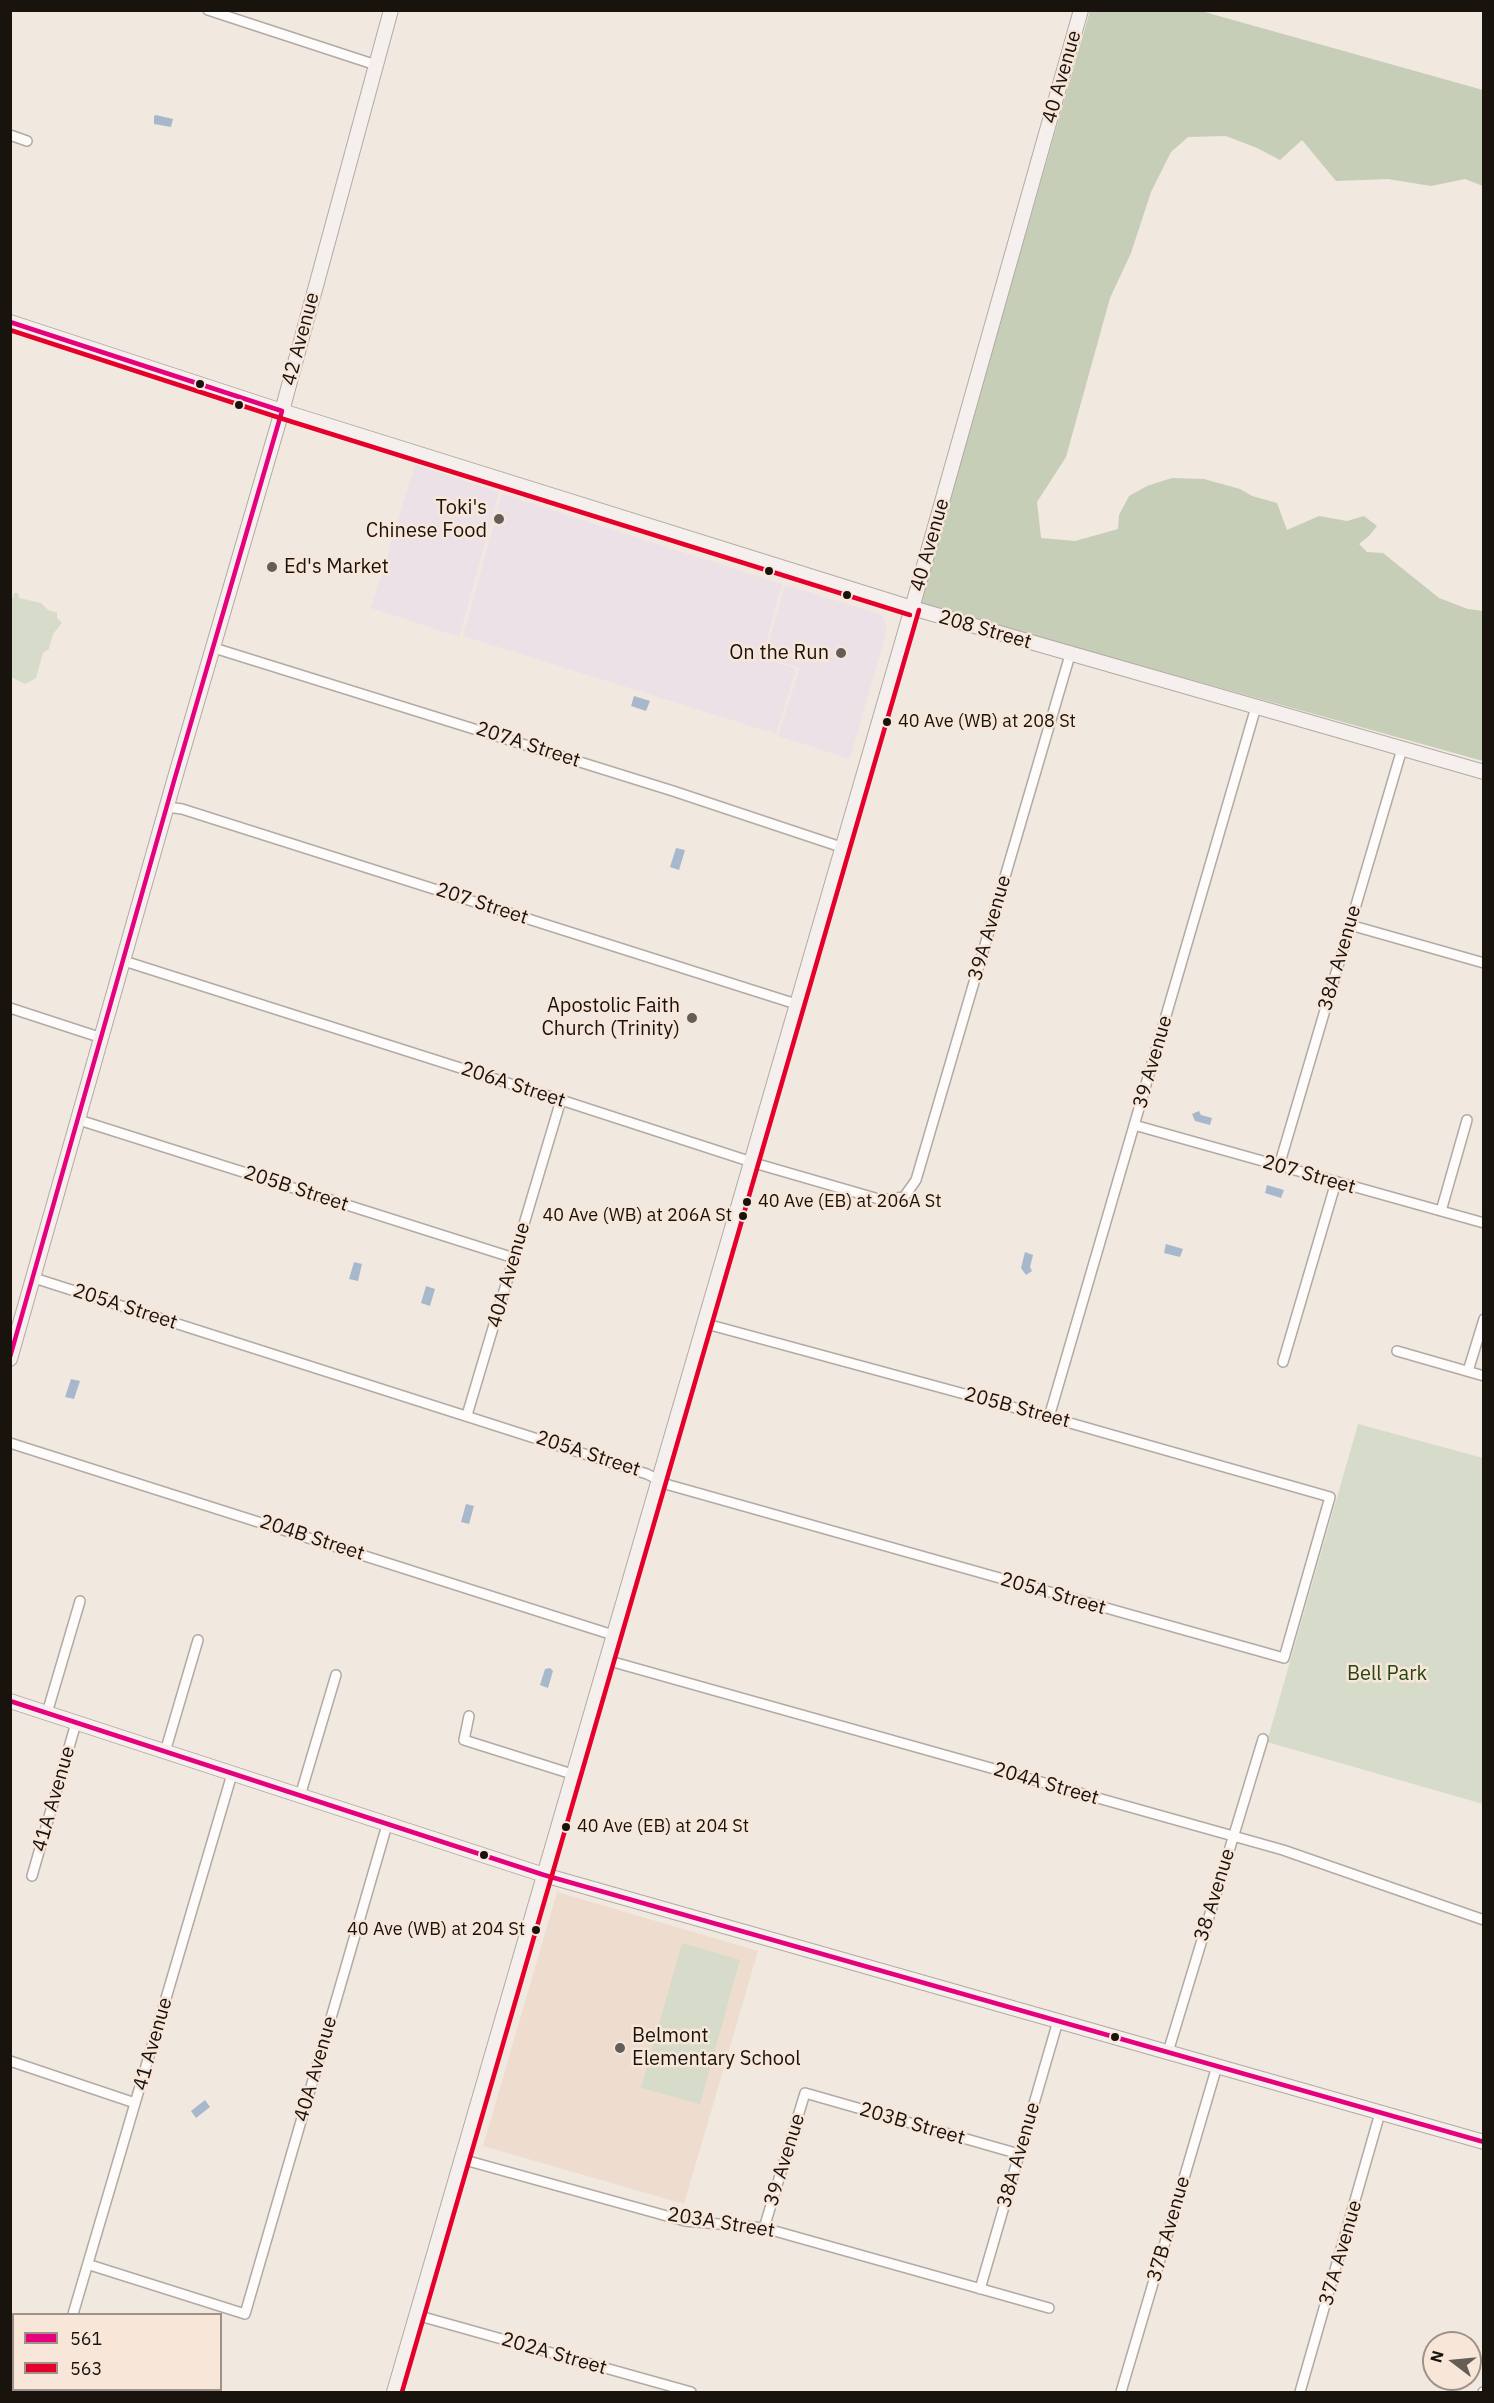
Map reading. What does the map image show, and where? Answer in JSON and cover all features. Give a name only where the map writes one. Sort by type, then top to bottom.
[{"type":"main road","name":"42 Avenue","points":[[10,1359],[282,411],[391,10]]},
{"type":"main road","name":"40 Avenue","points":[[394,2392],[795,1004],[912,608],[1081,10]]},
{"type":"main road","name":"208 Street","points":[[10,322],[282,411],[912,608],[1484,772]]},
{"type":"main road","points":[[10,1701],[544,1875],[1484,2142]]},
{"type":"street","points":[[208,10],[376,65]]},
{"type":"street","points":[[10,135],[27,141]]},
{"type":"street","name":"207A Street","points":[[214,648],[662,788],[841,847]]},
{"type":"street","name":"39A Avenue","points":[[904,1197],[916,1180],[1070,655]]},
{"type":"street","name":"39 Avenue","points":[[1049,1417],[1256,707]]},
{"type":"street","name":"38A Avenue","points":[[1279,1166],[1402,749]]},
{"type":"street","name":"207 Street","points":[[167,807],[193,813],[795,1004]]},
{"type":"street","points":[[1350,925],[1484,963]]},
{"type":"street","name":"206A Street","points":[[124,961],[750,1161],[882,1200],[904,1197]]},
{"type":"street","points":[[10,1008],[102,1038]]},
{"type":"street","name":"40A Avenue","points":[[466,1415],[561,1100]]},
{"type":"street","name":"205B Street","points":[[79,1120],[514,1258]]},
{"type":"street","points":[[1441,1211],[1467,1120]]},
{"type":"street","name":"207 Street","points":[[1134,1125],[1484,1224]]},
{"type":"street","points":[[1283,1362],[1336,1182]]},
{"type":"street","name":"205A Street","points":[[34,1278],[466,1415],[658,1478],[669,1485],[1284,1658]]},
{"type":"street","points":[[1468,1371],[1484,1319]]},
{"type":"street","name":"205B Street","points":[[703,1323],[1049,1417],[1330,1497],[1284,1658]]},
{"type":"street","points":[[1397,1351],[1484,1376]]},
{"type":"street","name":"204B Street","points":[[10,1443],[613,1635]]},
{"type":"street","points":[[48,1713],[80,1601]]},
{"type":"street","points":[[165,1752],[198,1640]]},
{"type":"street","name":"204A Street","points":[[606,1660],[1282,1850],[1484,1920]]},
{"type":"street","points":[[300,1796],[336,1675]]},
{"type":"street","points":[[469,1716],[464,1740],[572,1774]]},
{"type":"street","name":"41A Avenue","points":[[32,1876],[76,1723]]},
{"type":"street","name":"38 Avenue","points":[[1168,2052],[1263,1739]]},
{"type":"street","name":"41 Avenue","points":[[73,2313],[90,2265],[232,1774]]},
{"type":"street","name":"40A Avenue","points":[[90,2265],[245,2314],[387,1825]]},
{"type":"street","name":"38A Avenue","points":[[980,2289],[1058,2021]]},
{"type":"street","points":[[10,2061],[135,2103]]},
{"type":"street","name":"37B Avenue","points":[[1121,2392],[1217,2066]]},
{"type":"street","name":"39 Avenue","points":[[764,2228],[805,2093]]},
{"type":"street","name":"203B Street","points":[[805,2093],[1019,2154]]},
{"type":"street","name":"37A Avenue","points":[[1300,2392],[1380,2113]]},
{"type":"street","name":"203A Street","points":[[461,2159],[685,2221],[764,2228],[1049,2308]]},
{"type":"street","name":"202A Street","points":[[416,2315],[691,2392]]},
{"type":"shaded area","points":[[415,465],[499,492],[459,637],[371,608]]},
{"type":"shaded area","points":[[502,494],[782,584],[762,657],[796,669],[776,734],[463,636]]},
{"type":"shaded area","points":[[785,585],[883,615],[887,629],[850,759],[778,736],[800,668],[765,657]]},
{"type":"shaded area","name":"Belmont Elementary School","points":[[557,1892],[758,1951],[684,2204],[483,2146]]},
{"type":"green space","points":[[1090,11],[1201,11],[1483,90],[1483,186],[1465,179],[1431,186],[1388,179],[1336,181],[1302,140],[1280,160],[1226,136],[1188,137],[1171,152],[1151,192],[1131,253],[1110,298],[1066,457],[1037,502],[1041,538],[1075,541],[1118,529],[1119,515],[1129,496],[1147,486],[1172,478],[1204,479],[1277,503],[1287,530],[1319,516],[1347,521],[1364,516],[1377,526],[1359,544],[1367,552],[1383,553],[1439,598],[1468,609],[1483,611],[1483,761],[919,604]]},
{"type":"green space","points":[[14,593],[18,593],[19,598],[41,603],[48,610],[57,613],[57,618],[62,623],[53,634],[49,649],[43,653],[36,678],[25,684],[11,677],[10,599],[13,598]]},
{"type":"green space","name":"Bell Park","points":[[1358,1424],[1483,1458],[1483,1804],[1267,1742]]},
{"type":"green space","points":[[682,1943],[740,1960],[700,2104],[641,2088]]},
{"type":"water","points":[[156,115],[173,119],[171,127],[154,124]]},
{"type":"water","points":[[634,696],[650,701],[646,711],[631,706]]},
{"type":"water","points":[[676,848],[685,850],[679,870],[670,867]]},
{"type":"water","points":[[1199,1111],[1201,1115],[1212,1118],[1210,1125],[1195,1121],[1192,1114]]},
{"type":"water","points":[[1267,1185],[1284,1190],[1281,1198],[1265,1193]]},
{"type":"water","points":[[1166,1244],[1183,1249],[1180,1257],[1164,1253]]},
{"type":"water","points":[[1025,1252],[1033,1255],[1030,1267],[1032,1271],[1026,1275],[1021,1268]]},
{"type":"water","points":[[354,1262],[362,1264],[358,1281],[349,1279]]},
{"type":"water","points":[[426,1286],[435,1289],[430,1306],[421,1303]]},
{"type":"water","points":[[71,1379],[80,1381],[74,1399],[65,1397]]},
{"type":"water","points":[[466,1504],[474,1506],[469,1524],[461,1522]]},
{"type":"water","points":[[550,1668],[553,1671],[548,1688],[540,1685],[545,1669]]},
{"type":"water","points":[[205,2100],[210,2107],[196,2118],[191,2111]]},
{"type":"transit line","name":"561","points":[[10,322],[282,411]]},
{"type":"transit line","name":"563","points":[[10,330],[280,418],[910,615]]},
{"type":"transit line","name":"561","points":[[10,1357],[282,411]]},
{"type":"transit line","name":"563","points":[[402,2392],[919,610]]},
{"type":"transit line","name":"561","points":[[10,1701],[544,1875],[1484,2142]]},
{"type":"place","name":"Toki's Chinese Food","points":[[499,519]]},
{"type":"place","name":"Ed's Market","points":[[272,567]]},
{"type":"place","name":"On the Run","points":[[841,653]]},
{"type":"place","name":"40 Ave (WB) at 208 St","points":[[887,722]]},
{"type":"place","name":"Apostolic Faith Church (Trinity)","points":[[692,1018]]},
{"type":"place","name":"40 Ave (EB) at 206A St","points":[[747,1202]]},
{"type":"place","name":"40 Ave (WB) at 206A St","points":[[743,1216]]},
{"type":"place","name":"40 Ave (EB) at 204 St","points":[[566,1827]]},
{"type":"place","name":"40 Ave (WB) at 204 St","points":[[536,1930]]},
{"type":"place","name":"Belmont Elementary School","points":[[620,2048]]}]
